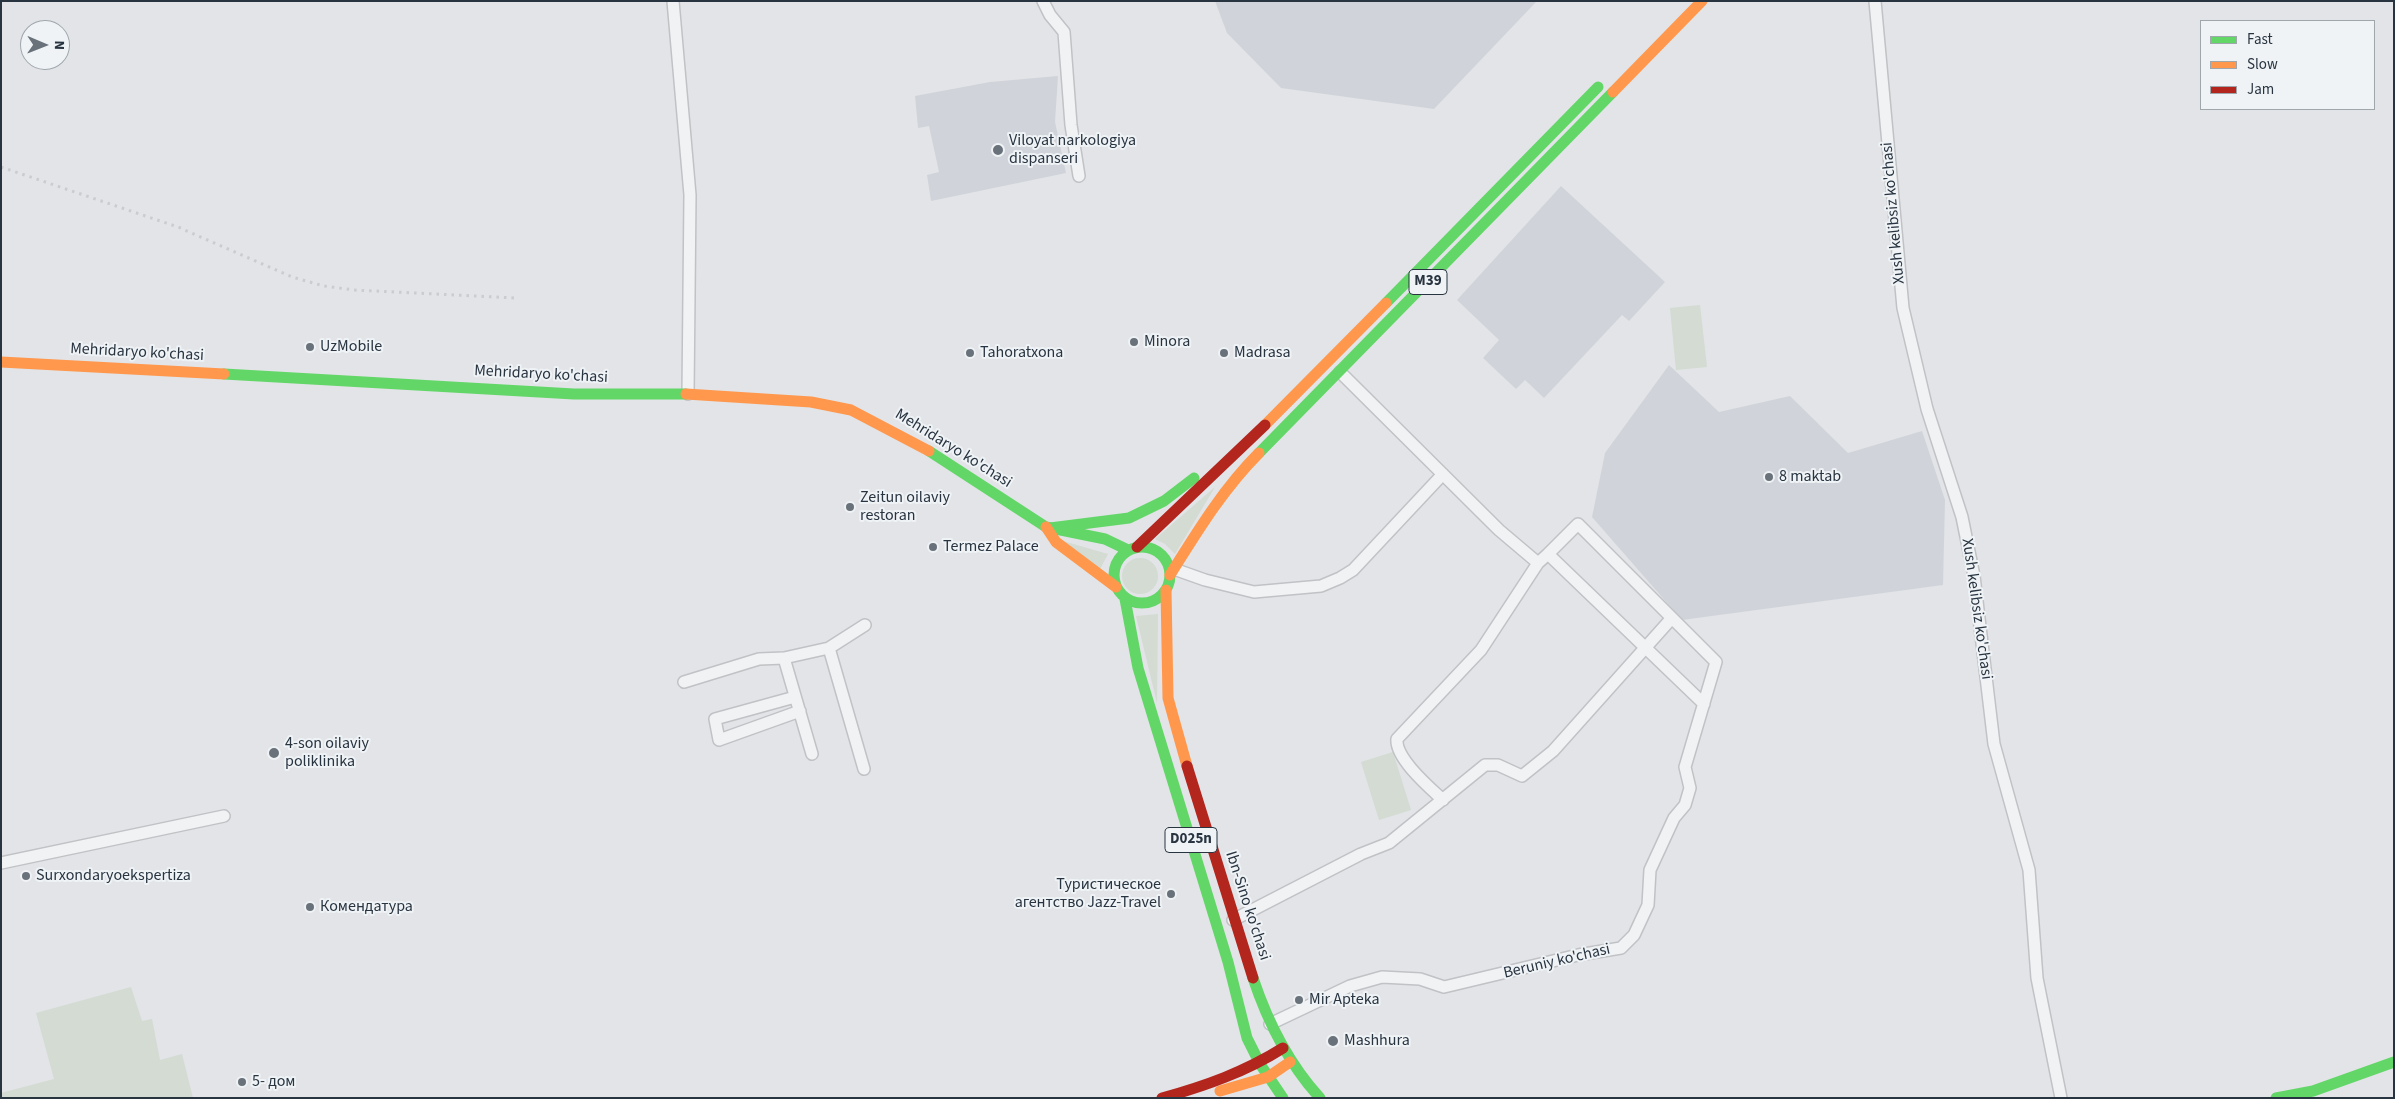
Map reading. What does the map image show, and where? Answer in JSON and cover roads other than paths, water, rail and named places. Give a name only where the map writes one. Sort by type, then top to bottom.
[{"type":"main road","name":"M39","points":[[1172,572],[1201,525],[1236,476],[1702,1]]},
{"type":"main road","name":"M39","points":[[1133,548],[1211,477],[1228,458],[1296,395],[1608,77]]},
{"type":"main road","name":"Мehridaryo ko'chasi","points":[[1,362],[574,394],[688,394],[811,402],[852,410],[900,434],[937,455],[1048,528]]},
{"type":"main road","points":[[1048,528],[1129,518],[1164,501],[1207,468],[1228,458]]},
{"type":"main road","points":[[1048,528],[1105,539],[1133,548],[1150,548],[1160,554],[1168,563],[1172,572],[1166,590],[1158,599],[1148,603],[1136,604],[1125,599],[1116,587],[1056,542],[1048,528]]},
{"type":"main road","points":[[1116,587],[1113,577],[1115,566],[1120,556],[1133,548]]},
{"type":"main road","name":"Ibn-Sino ko'chasi","points":[[1166,590],[1168,698],[1233,920],[1264,1012],[1290,1062],[1320,1098]]},
{"type":"main road","name":"Ibn-Sino ko'chasi","points":[[1125,599],[1138,668],[1228,962],[1247,1038],[1268,1078],[1283,1098]]},
{"type":"main road","points":[[1162,1098],[1220,1082],[1260,1064],[1283,1048]]},
{"type":"main road","points":[[1197,1098],[1268,1078],[1290,1062]]},
{"type":"main road","points":[[2276,1098],[2314,1094],[2394,1062]]},
{"type":"street","points":[[673,1],[690,195],[688,394]]},
{"type":"street","points":[[1043,1],[1050,15],[1064,32],[1071,125],[1079,176]]},
{"type":"street","name":"Xush kelibsiz ko'chasi","points":[[1875,1],[1903,308],[1927,409],[1962,517],[1974,576],[1994,744],[2029,870],[2037,978],[2062,1098]]},
{"type":"street","points":[[1340,372],[1499,530],[1538,563]]},
{"type":"street","points":[[1172,572],[1254,592],[1321,586],[1353,570],[1443,474]]},
{"type":"street","name":"Beruniy ko'chasi","points":[[1270,1024],[1350,986],[1382,977],[1420,978],[1444,987],[1578,955],[1621,948],[1634,935],[1648,905],[1650,870],[1674,818],[1685,805],[1690,788],[1685,767],[1716,662],[1578,524],[1548,554]]},
{"type":"street","points":[[1443,800],[1416,774],[1396,745],[1397,739],[1482,650],[1538,563],[1548,554],[1704,704]]},
{"type":"street","points":[[1233,920],[1361,854],[1389,843],[1485,765],[1498,765],[1522,776],[1553,751],[1671,619]]},
{"type":"street","points":[[684,682],[759,659],[784,658],[829,648],[865,626]]},
{"type":"street","points":[[829,648],[864,769]]},
{"type":"street","points":[[784,658],[812,754]]},
{"type":"street","points":[[795,696],[715,719],[719,740],[800,711]]},
{"type":"street","points":[[1,863],[224,816]]},
{"type":"railway","points":[[1,167],[178,227],[292,277],[324,286],[354,290],[515,298]]},
{"type":"place","name":"Viloyat narkologiya dispanseri","points":[[998,150]]},
{"type":"place","name":"Minora","points":[[1134,342]]},
{"type":"place","name":"UzMobile","points":[[310,347]]},
{"type":"place","name":"Tahoratxona","points":[[970,353]]},
{"type":"place","name":"Madrasa","points":[[1224,353]]},
{"type":"place","name":"8 maktab","points":[[1769,477]]},
{"type":"place","name":"Zeitun oilaviy restoran","points":[[850,507]]},
{"type":"place","name":"Termez Palace","points":[[933,547]]},
{"type":"place","name":"4-son oilaviy poliklinika","points":[[274,753]]},
{"type":"place","name":"Surxondaryoekspertiza","points":[[26,876]]},
{"type":"place","name":"Туристическое агентство Jazz-Travel","points":[[1171,894]]},
{"type":"place","name":"Комендатура","points":[[310,907]]},
{"type":"place","name":"Mir Apteka","points":[[1299,1000]]},
{"type":"place","name":"Mashhura","points":[[1333,1041]]},
{"type":"place","name":"5- дом","points":[[242,1082]]}]
